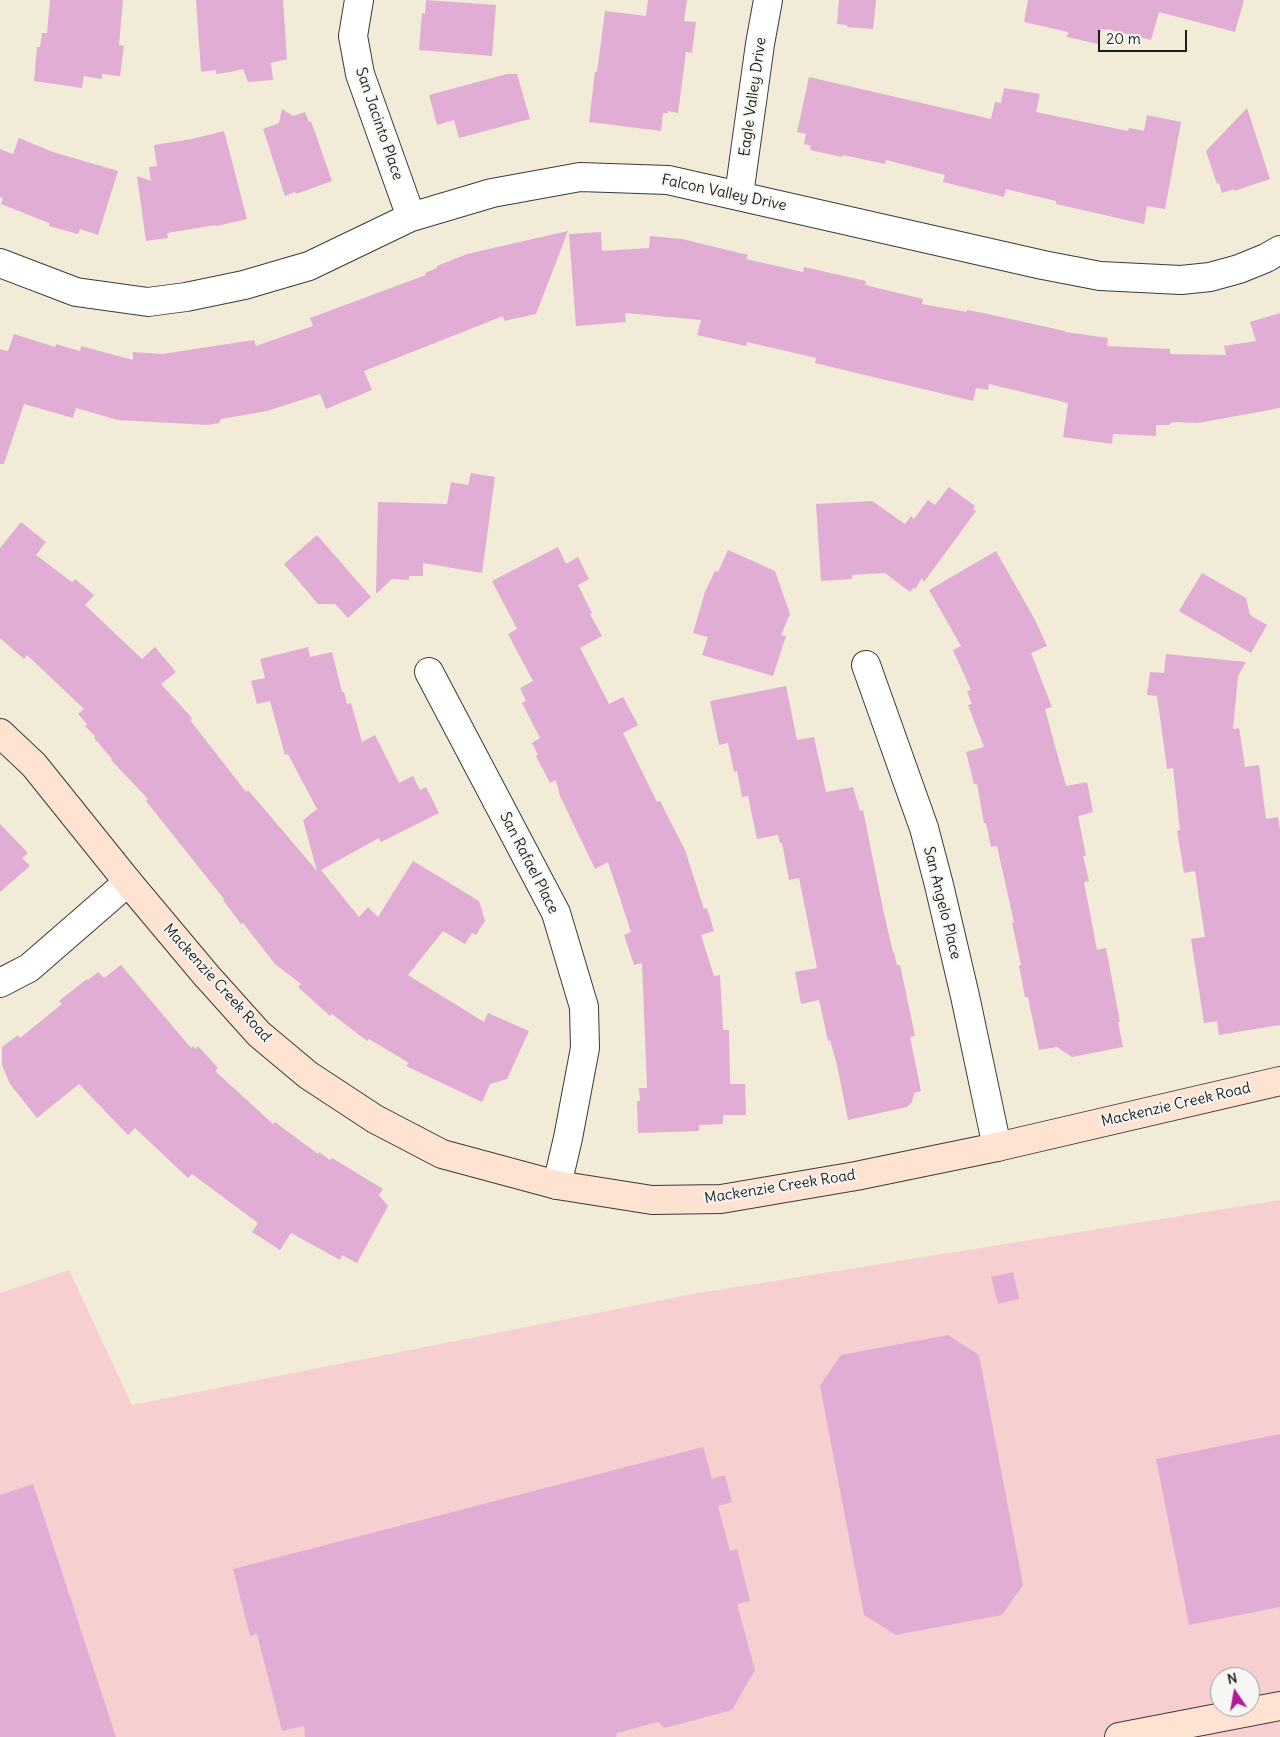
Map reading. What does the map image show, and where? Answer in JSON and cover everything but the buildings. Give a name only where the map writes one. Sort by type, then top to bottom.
[{"type":"street","name":"San Jacinto Place","points":[[359,0],[353,36],[360,74],[411,217]]},
{"type":"street","name":"Eagle Valley Drive","points":[[739,195],[768,0]]},
{"type":"street","name":"Falcon Valley Drive","points":[[0,263],[76,292],[148,302],[186,297],[244,285],[308,266],[411,217],[492,193],[580,177],[668,180],[1043,265],[1100,276],[1171,280],[1210,277],[1239,269],[1280,250]]},
{"type":"street","name":"San Angelo Place","points":[[866,665],[924,828],[965,996],[997,1147]]},
{"type":"street","name":"San Rafael Place","points":[[429,672],[556,913],[584,1007],[585,1048],[557,1185]]},
{"type":"street","name":"Mackenzie Creek Road","points":[[0,733],[34,765],[128,882],[206,975],[259,1034],[308,1075],[375,1119],[442,1154],[557,1185],[652,1200],[721,1199],[856,1176],[997,1147],[1280,1081]]},
{"type":"street","points":[[0,983],[29,968],[128,882]]},
{"type":"street","points":[[1119,1737],[1280,1706]]},
{"type":"shaded area","points":[[1280,1200],[1280,1737],[0,1737],[0,1293],[69,1270],[132,1405],[693,1294]]}]
